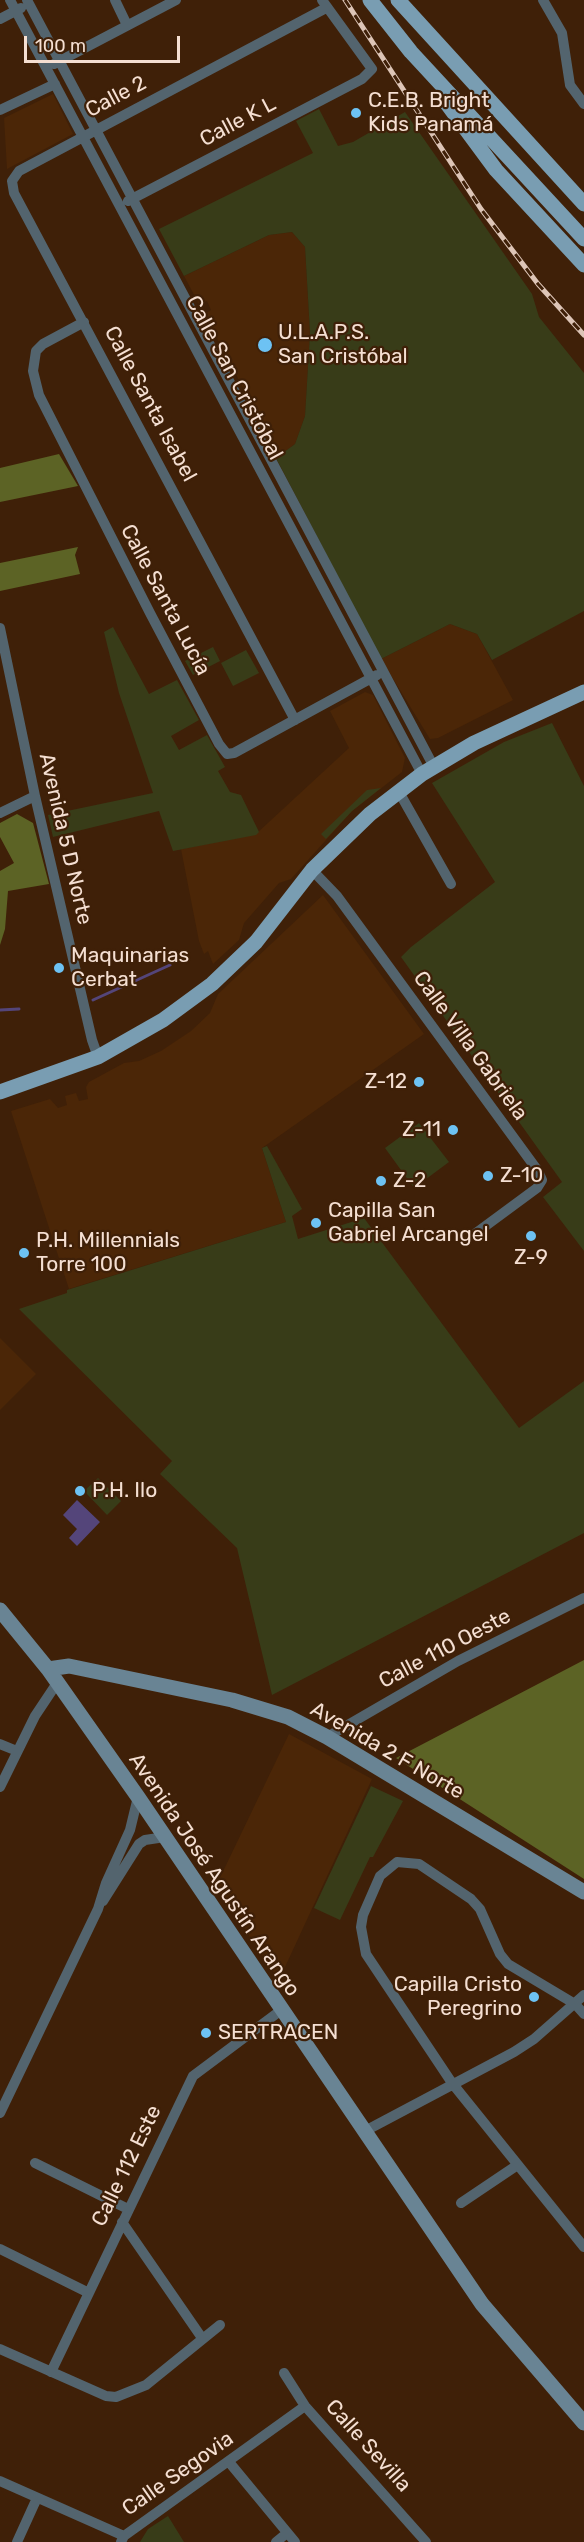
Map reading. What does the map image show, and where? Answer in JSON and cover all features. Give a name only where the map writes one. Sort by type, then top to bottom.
[{"type":"main road","points":[[369,0],[411,52],[496,170],[584,265]]},
{"type":"main road","points":[[398,0],[584,204]]},
{"type":"main road","points":[[411,52],[584,239]]},
{"type":"main road","points":[[459,69],[584,192]]},
{"type":"main road","points":[[0,1092],[98,1057],[163,1020],[212,984],[256,942],[312,870],[370,814],[428,770],[474,743],[584,692]]},
{"type":"main road","name":"Avenida José Agustín Arango","points":[[0,1610],[48,1669],[138,1797],[280,2011],[482,2304],[584,2423]]},
{"type":"main road","name":"Avenida 2 F Norte","points":[[48,1669],[69,1666],[232,1700],[288,1718],[327,1737],[584,1892]]},
{"type":"street","name":"Calle San Cristóbal","points":[[10,0],[371,678],[428,770]]},
{"type":"street","points":[[115,0],[128,25]]},
{"type":"street","points":[[47,69],[176,0]]},
{"type":"street","points":[[543,0],[562,33],[570,85],[584,104]]},
{"type":"street","name":"Calle San Cristóbal","points":[[28,2],[383,672],[428,770]]},
{"type":"street","points":[[0,19],[28,2]]},
{"type":"street","name":"Calle K L","points":[[120,206],[362,79],[372,69],[324,4]]},
{"type":"street","name":"Calle 2","points":[[83,137],[324,4]]},
{"type":"street","points":[[0,110],[55,84]]},
{"type":"street","name":"Calle Santa Isabel","points":[[83,137],[19,171],[12,181],[14,193],[295,720]]},
{"type":"street","name":"Calle Santa Lucía","points":[[84,322],[36,351],[33,370],[39,395],[213,734],[227,754],[234,753],[383,672]]},
{"type":"street","name":"Avenida 5 D Norte","points":[[0,628],[35,796],[92,1040],[98,1057]]},
{"type":"street","points":[[399,792],[451,884]]},
{"type":"street","points":[[0,813],[35,796]]},
{"type":"street","name":"Calle Villa Gabriela","points":[[312,870],[338,896],[538,1171],[542,1180],[537,1188],[476,1233]]},
{"type":"street","name":"Calle 110 Oeste","points":[[327,1737],[458,1661],[584,1598]]},
{"type":"street","points":[[0,1787],[35,1716],[57,1683]]},
{"type":"street","points":[[0,1744],[17,1751]]},
{"type":"street","points":[[98,1909],[106,1883],[130,1830],[138,1797]]},
{"type":"street","points":[[0,2113],[98,1909],[139,1844],[145,1840],[165,1837]]},
{"type":"street","points":[[584,2014],[574,2004],[508,1964],[500,1954],[480,1909],[471,1899],[418,1864],[397,1862],[380,1876],[363,1915],[362,1940],[377,1972],[452,2083],[516,2166],[584,2247]]},
{"type":"street","points":[[364,2131],[514,2052],[534,2039],[584,1995]]},
{"type":"street","name":"Calle 112 Este","points":[[51,2372],[193,2076],[280,2011]]},
{"type":"street","points":[[35,2163],[128,2209]]},
{"type":"street","points":[[461,2203],[516,2166]]},
{"type":"street","points":[[122,2222],[202,2338]]},
{"type":"street","points":[[0,2249],[89,2293]]},
{"type":"street","points":[[0,2349],[106,2396],[116,2397],[146,2385],[220,2325]]},
{"type":"street","name":"Calle Sevilla","points":[[284,2373],[305,2406],[426,2542]]},
{"type":"street","name":"Calle Segovia","points":[[0,2481],[122,2539],[305,2406]]},
{"type":"street","points":[[228,2462],[295,2542]]},
{"type":"street","points":[[17,2542],[37,2498]]},
{"type":"street","points":[[276,2542],[287,2533]]},
{"type":"shaded area","points":[[53,94],[73,134],[7,169],[4,118]]},
{"type":"shaded area","name":"U.L.A.P.S. San Cristóbal","points":[[292,232],[305,247],[310,333],[305,416],[295,444],[279,456],[204,314],[211,310],[207,301],[199,304],[184,276],[269,235]]},
{"type":"shaded area","points":[[450,624],[477,634],[513,700],[438,738],[430,739],[381,659]]},
{"type":"shaded area","points":[[365,692],[373,695],[405,758],[402,772],[352,811],[291,879],[279,883],[244,923],[239,940],[213,964],[208,951],[204,954],[199,941],[181,849],[256,834],[349,748],[330,711]]},
{"type":"shaded area","points":[[323,895],[424,1034],[262,1148],[286,1222],[69,1289],[11,1111],[50,1099],[58,1108],[67,1105],[65,1096],[76,1093],[79,1101],[88,1099],[86,1087],[89,1082],[124,1063],[139,1061],[161,1051],[191,1031],[210,1013],[218,994]]},
{"type":"shaded area","points":[[0,1338],[36,1374],[0,1410]]},
{"type":"shaded area","points":[[77,1500],[100,1522],[77,1546],[69,1538],[77,1529],[63,1515]]},
{"type":"shaded area","points":[[289,1734],[372,1779],[279,1980],[216,1886]]},
{"type":"green space","points":[[319,109],[338,146],[353,142],[405,112],[532,294],[539,317],[584,373],[584,611],[492,660],[477,634],[450,624],[381,659],[276,458],[295,444],[305,416],[310,333],[305,247],[292,232],[269,235],[184,276],[159,229],[313,153],[296,121]]},
{"type":"green space","points":[[59,454],[78,486],[0,502],[0,468]]},
{"type":"green space","points":[[78,547],[75,555],[80,574],[0,591],[0,563]]},
{"type":"green space","points":[[113,627],[149,694],[177,680],[199,720],[171,736],[179,750],[207,735],[225,767],[218,771],[230,792],[241,795],[259,832],[256,835],[173,851],[159,811],[53,837],[48,815],[153,793],[119,693],[104,632]]},
{"type":"green space","points":[[213,647],[220,661],[193,675],[185,661]]},
{"type":"green space","points":[[246,650],[259,673],[233,686],[221,663]]},
{"type":"green space","points":[[552,723],[584,786],[584,1251],[543,1197],[562,1182],[401,957],[495,882],[432,783],[504,742]]},
{"type":"green space","points":[[381,788],[352,811],[326,839],[321,834],[367,790]]},
{"type":"green space","points":[[17,814],[33,823],[49,884],[8,891],[5,929],[0,945],[0,871],[14,863],[0,837],[0,823]]},
{"type":"green space","points":[[419,1123],[449,1162],[414,1188],[385,1148]]},
{"type":"green space","points":[[267,1146],[302,1209],[292,1216],[298,1239],[364,1218],[519,1428],[584,1381],[584,1533],[272,1695],[237,1548],[160,1474],[172,1461],[19,1309],[67,1293],[67,1290],[286,1222],[262,1148]]},
{"type":"green space","points":[[98,1478],[121,1501],[107,1515],[84,1491]]},
{"type":"green space","points":[[584,1660],[584,1879],[396,1758]]},
{"type":"green space","points":[[371,1786],[403,1801],[373,1857],[370,1857],[340,1920],[314,1908]]},
{"type":"green space","points":[[168,2516],[184,2542],[140,2542],[148,2529]]},
{"type":"waterway","points":[[93,1000],[170,965]]},
{"type":"waterway","points":[[0,1010],[19,1009]]},
{"type":"railway","points":[[345,0],[481,209],[538,284],[584,335]]},
{"type":"place","name":"C.E.B. Bright Kids Panamá","points":[[356,113]]},
{"type":"place","name":"U.L.A.P.S. San Cristóbal","points":[[265,345]]},
{"type":"place","name":"Maquinarias Cerbat","points":[[59,968]]},
{"type":"place","name":"Z-12","points":[[419,1082]]},
{"type":"place","name":"Z-11","points":[[453,1130]]},
{"type":"place","name":"Z-10","points":[[488,1176]]},
{"type":"place","name":"Z-2","points":[[381,1181]]},
{"type":"place","name":"Capilla San Gabriel Arcangel","points":[[316,1223]]},
{"type":"place","name":"Z-9","points":[[531,1236]]},
{"type":"place","name":"P.H. Millennials Torre 100","points":[[24,1253]]},
{"type":"place","name":"P.H. Ilo","points":[[80,1491]]},
{"type":"place","name":"Capilla Cristo Peregrino","points":[[534,1997]]},
{"type":"place","name":"SERTRACEN","points":[[206,2033]]}]
